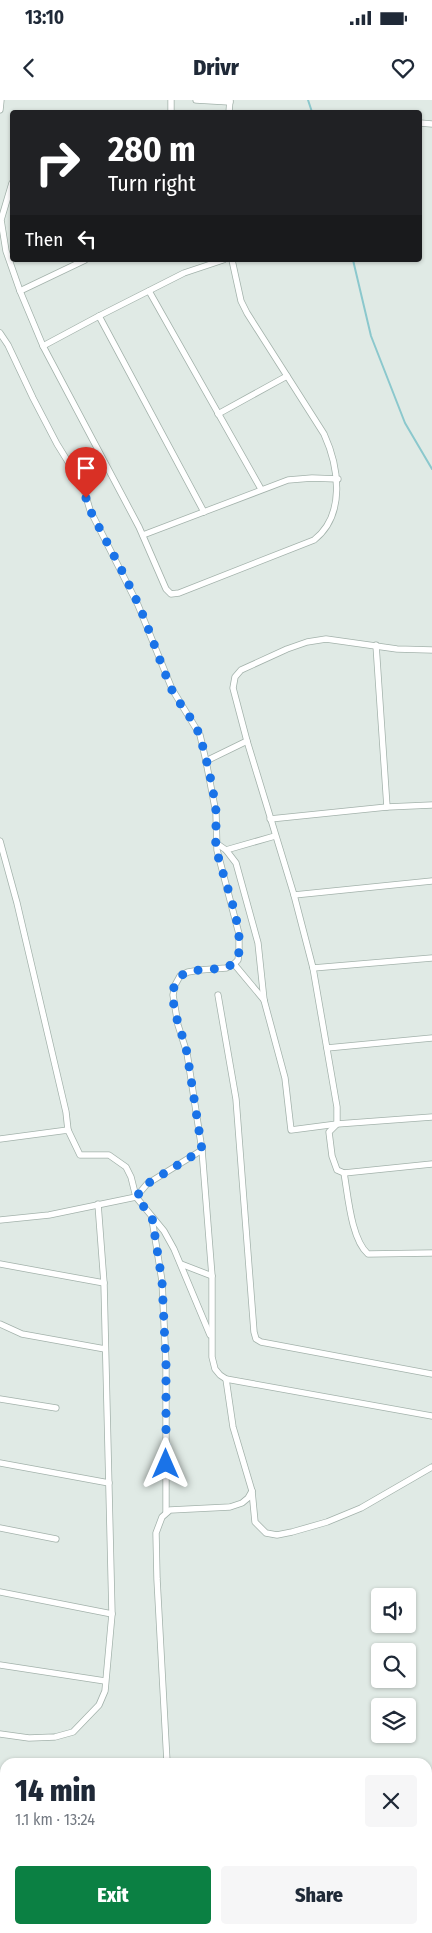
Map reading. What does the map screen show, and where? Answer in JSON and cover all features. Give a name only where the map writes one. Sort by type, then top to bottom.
[{"type":"street","points":[[0,110],[1,100]]},
{"type":"street","points":[[196,100],[230,101]]},
{"type":"street","points":[[10,190],[1,220],[6,251],[20,292],[43,346],[143,535],[166,589],[171,594],[314,540],[325,531],[332,518],[338,479],[330,447],[324,434],[247,313],[232,262]]},
{"type":"street","points":[[20,292],[81,262]]},
{"type":"street","points":[[43,346],[184,274],[218,262]]},
{"type":"street","points":[[149,291],[261,489]]},
{"type":"street","points":[[99,316],[204,512]]},
{"type":"street","points":[[0,332],[56,444],[83,486],[90,510],[142,612],[172,689],[200,736],[206,761],[216,813],[216,844],[239,934],[238,960],[226,968],[188,972],[180,976],[175,985],[173,995],[178,1025],[187,1053],[202,1150],[212,1276],[211,1340],[215,1369],[226,1379],[432,1416]]},
{"type":"street","points":[[218,414],[287,376]]},
{"type":"street","points":[[143,535],[288,480],[312,478],[338,479]]},
{"type":"street","points":[[432,650],[397,649],[326,639],[307,642],[241,670],[235,677],[233,688],[247,741],[294,895],[313,968],[337,1107],[337,1124],[329,1132],[332,1156],[337,1170],[344,1173],[432,1164]]},
{"type":"street","points":[[376,645],[387,807]]},
{"type":"street","points":[[206,761],[247,741]]},
{"type":"street","points":[[270,819],[387,807],[432,805]]},
{"type":"street","points":[[226,850],[275,836]]},
{"type":"street","points":[[0,842],[20,912],[66,1112],[68,1130],[80,1155],[109,1155],[126,1167],[131,1177],[136,1197],[164,1231],[181,1264],[211,1340]]},
{"type":"street","points":[[216,844],[226,850],[236,863],[241,878],[258,943],[264,1000],[285,1078],[291,1130],[432,1116]]},
{"type":"street","points":[[294,895],[432,881]]},
{"type":"street","points":[[313,968],[432,958]]},
{"type":"street","points":[[234,964],[264,1000]]},
{"type":"street","points":[[218,995],[236,1099],[256,1339],[261,1342],[432,1374]]},
{"type":"street","points":[[327,1048],[432,1038]]},
{"type":"street","points":[[0,1139],[68,1130]]},
{"type":"street","points":[[0,1220],[49,1215],[136,1197],[147,1184],[202,1150]]},
{"type":"street","points":[[344,1173],[357,1238],[362,1249],[368,1254],[432,1253]]},
{"type":"street","points":[[0,1734],[29,1738],[55,1737],[73,1732],[99,1705],[104,1691],[112,1614],[104,1283],[98,1204]]},
{"type":"street","points":[[152,1217],[162,1281],[166,1364],[166,1512],[159,1522],[156,1532],[167,1758]]},
{"type":"street","points":[[0,1264],[104,1283]]},
{"type":"street","points":[[181,1264],[212,1276]]},
{"type":"street","points":[[0,1324],[22,1334],[105,1349]]},
{"type":"street","points":[[226,1379],[233,1427],[252,1491],[255,1522],[266,1533],[277,1535],[327,1522],[361,1508],[432,1467]]},
{"type":"street","points":[[0,1399],[56,1408]]},
{"type":"street","points":[[0,1463],[108,1483]]},
{"type":"street","points":[[166,1512],[178,1509],[230,1507],[242,1503],[252,1491]]},
{"type":"street","points":[[0,1528],[56,1539]]},
{"type":"street","points":[[0,1592],[112,1614]]},
{"type":"street","points":[[0,1665],[105,1681]]},
{"type":"waterway","points":[[308,100],[311,110]]},
{"type":"waterway","points":[[353,262],[371,336],[405,423],[432,469]]},
{"type":"route","points":[[86,498],[90,510],[138,605],[172,689],[200,736],[216,813],[217,850],[239,934],[238,960],[234,964],[226,968],[188,972],[180,976],[175,985],[173,995],[178,1025],[187,1053],[202,1150],[147,1184],[136,1197],[152,1217],[162,1281],[166,1364],[166,1464]]}]
